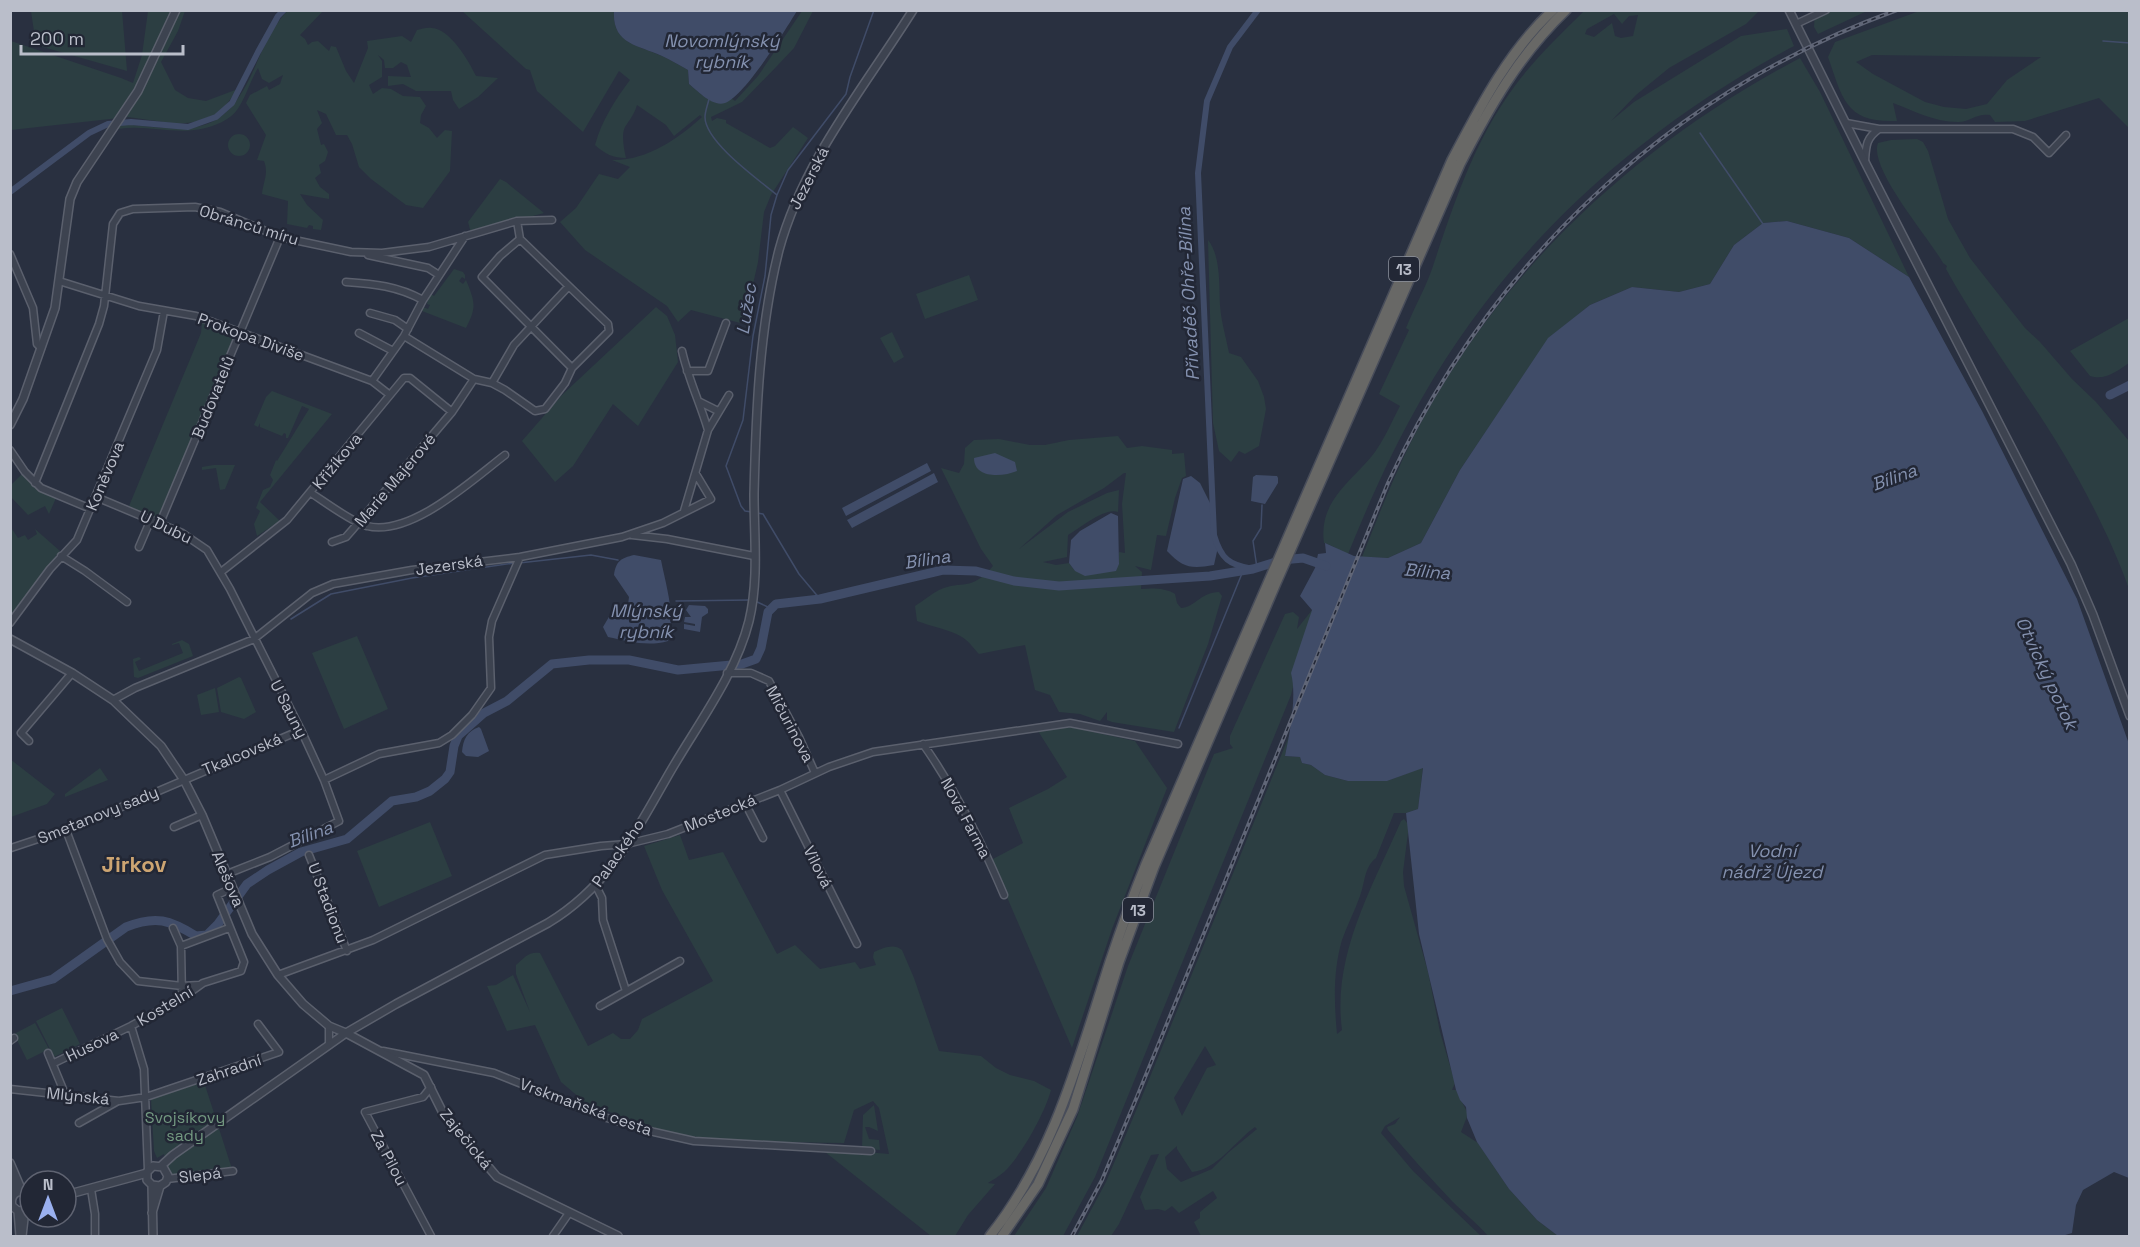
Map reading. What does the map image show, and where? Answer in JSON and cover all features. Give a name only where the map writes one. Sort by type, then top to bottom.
[{"type":"highway","name":"13","points":[[990,1236],[1024,1187],[1060,1114],[1131,901],[1452,160],[1483,101],[1501,73],[1520,47],[1553,10]]},
{"type":"highway","name":"13","points":[[1002,1236],[1038,1184],[1073,1108],[1119,963],[1154,867],[1460,164],[1491,104],[1508,78],[1566,10]]},
{"type":"street","points":[[10,425],[23,399],[55,308],[70,199],[77,183],[138,91],[176,10]]},
{"type":"street","name":"Jezerská","points":[[761,368],[769,305],[779,253],[796,200],[825,146],[913,10]]},
{"type":"street","points":[[1790,10],[1864,162],[2071,564],[2093,615],[2130,716]]},
{"type":"street","points":[[1796,24],[1826,10]]},
{"type":"street","points":[[1846,123],[1879,129],[2013,129],[2033,137],[2049,153],[2066,135]]},
{"type":"street","points":[[1864,162],[1866,142],[1879,129]]},
{"type":"street","name":"Obránců míru","points":[[35,483],[92,347],[105,295],[113,224],[117,216],[126,210],[169,207],[208,209],[279,237],[362,253],[429,247],[517,221],[552,220]]},
{"type":"street","points":[[404,336],[474,379],[492,383],[535,411],[543,410],[565,384],[572,368],[609,331],[609,327],[520,239],[517,221]]},
{"type":"street","points":[[390,395],[372,381],[404,336],[423,300],[465,236]]},
{"type":"street","name":"Budovatelů","points":[[160,523],[279,237]]},
{"type":"street","points":[[520,239],[500,256],[482,277],[572,368]]},
{"type":"street","points":[[362,253],[428,268],[439,275]]},
{"type":"street","points":[[10,254],[33,308],[37,344],[41,348]]},
{"type":"street","name":"Prokopa Diviše","points":[[59,281],[139,306],[196,316],[372,381]]},
{"type":"street","points":[[346,282],[404,290],[423,300]]},
{"type":"street","points":[[492,383],[514,345],[568,287]]},
{"type":"street","name":"Koněvova","points":[[10,623],[61,556],[77,540],[157,350],[164,311]]},
{"type":"street","points":[[370,313],[395,320],[408,328]]},
{"type":"street","points":[[687,371],[708,372],[726,323]]},
{"type":"street","points":[[359,333],[393,351]]},
{"type":"street","points":[[682,351],[708,430]]},
{"type":"street","name":"Palackého","points":[[158,1166],[346,1033],[548,923],[581,901],[596,886],[627,844],[734,662],[745,635],[752,601],[755,441],[761,368]]},
{"type":"street","name":"Křižíkova","points":[[221,572],[287,520],[407,377],[452,412]]},
{"type":"street","name":"Marie Majerové","points":[[332,542],[346,537],[452,412],[474,379]]},
{"type":"street","points":[[684,511],[708,430],[729,395]]},
{"type":"street","points":[[699,401],[718,411]]},
{"type":"street","points":[[10,450],[25,472],[41,488],[92,509]]},
{"type":"street","points":[[311,493],[365,526],[376,528],[414,519],[438,506],[505,455]]},
{"type":"street","name":"Jezerská","points":[[113,699],[254,639],[312,593],[333,584],[412,570],[520,557],[628,535],[663,522],[711,499],[696,474]]},
{"type":"street","name":"U Dubu","points":[[96,497],[182,532],[207,550],[221,572],[254,639]]},
{"type":"street","points":[[139,547],[151,519]]},
{"type":"street","points":[[660,538],[663,522]]},
{"type":"street","points":[[628,535],[660,538],[754,556]]},
{"type":"street","points":[[61,556],[85,570],[127,602]]},
{"type":"street","points":[[324,780],[379,754],[439,743],[452,735],[472,715],[490,688],[489,637],[492,621],[520,557]]},
{"type":"street","name":"Alešova","points":[[10,639],[72,673],[113,699],[161,746],[184,780],[202,815],[252,934],[278,975]]},
{"type":"street","name":"U Sauny","points":[[226,874],[270,856],[339,821],[324,780],[254,639]]},
{"type":"street","points":[[29,741],[21,733],[72,673]]},
{"type":"street","name":"Mičurinova","points":[[727,673],[751,673],[769,681],[815,773]]},
{"type":"street","name":"Mostecká","points":[[278,975],[346,951],[415,921],[545,855],[580,848],[627,844],[668,834],[780,790],[815,773],[873,752],[1070,723],[1178,744]]},
{"type":"street","name":"Tkalcovská","points":[[184,780],[300,730]]},
{"type":"street","name":"Nová Farma","points":[[923,744],[977,832],[1004,895]]},
{"type":"street","name":"Smetanovy sady","points":[[11,849],[66,830],[184,780]]},
{"type":"street","name":"Vilová","points":[[780,790],[857,944]]},
{"type":"street","points":[[746,803],[763,838]]},
{"type":"street","points":[[174,827],[202,815]]},
{"type":"street","name":"Kostelní","points":[[66,830],[108,941],[120,962],[138,981],[182,986],[199,985],[241,970],[244,962],[229,928]]},
{"type":"street","name":"U Stadionu","points":[[309,855],[346,951]]},
{"type":"street","points":[[596,886],[602,898],[603,920],[626,991]]},
{"type":"street","points":[[181,946],[229,928],[217,895],[232,888]]},
{"type":"street","points":[[173,928],[181,946],[182,998]]},
{"type":"street","points":[[600,1006],[680,961]]},
{"type":"street","name":"Zaječická","points":[[278,975],[303,1004],[329,1026],[424,1075],[444,1114],[497,1177],[618,1236]]},
{"type":"street","name":"Kostelní","points":[[131,1026],[182,998],[199,985]]},
{"type":"street","name":"Zahradní","points":[[146,1096],[279,1052],[258,1024]]},
{"type":"street","points":[[131,1026],[144,1069],[153,1236]]},
{"type":"street","name":"Husova","points":[[54,1063],[131,1026]]},
{"type":"street","points":[[329,1026],[329,1045]]},
{"type":"street","name":"Vrskmaňská cesta","points":[[376,1050],[494,1073],[607,1118],[694,1141],[871,1151]]},
{"type":"street","points":[[48,1053],[65,1094]]},
{"type":"street","name":"Za Pilou","points":[[431,1086],[423,1097],[365,1112],[431,1236]]},
{"type":"street","name":"Mlýnská","points":[[10,1089],[119,1101],[146,1096]]},
{"type":"street","points":[[79,1123],[119,1101]]},
{"type":"street","name":"Palackého","points":[[167,1175],[173,1161],[191,1144]]},
{"type":"street","points":[[147,1152],[167,1175],[160,1186],[152,1213]]},
{"type":"street","points":[[10,1163],[18,1189]]},
{"type":"street","points":[[78,1192],[148,1172],[158,1166]]},
{"type":"street","points":[[10,1171],[18,1190]]},
{"type":"street","name":"Slepá","points":[[167,1175],[233,1171]]},
{"type":"street","points":[[111,1183],[135,1180],[160,1186]]},
{"type":"street","points":[[91,1189],[95,1214],[95,1236]]},
{"type":"street","points":[[18,1193],[12,1197],[18,1203]]},
{"type":"street","points":[[553,1236],[569,1213]]},
{"type":"green space","points":[[1922,10],[2129,11],[2129,128],[2099,98],[2025,121],[1995,122],[1990,115],[1985,115],[1962,122],[1949,122],[1893,103],[1897,121],[1867,118],[1849,106],[1843,97],[1828,57],[1835,42]],"holes":[[[1872,55],[2041,57],[2007,80],[1987,104],[1966,109],[1925,102],[1873,74],[1856,62]]]},
{"type":"green space","points":[[31,11],[122,11],[127,71],[36,45]]},
{"type":"green space","points":[[148,11],[185,11],[178,31],[161,62],[175,90],[188,98],[206,101],[238,89],[217,114],[195,122],[177,124],[128,117],[11,130],[11,41],[133,83],[142,55]]},
{"type":"green space","points":[[287,11],[323,11],[300,35],[308,45],[318,41],[329,51],[331,46],[336,47],[354,83],[368,48],[367,41],[402,36],[411,42],[417,30],[428,28],[439,30],[452,40],[464,54],[476,76],[498,78],[478,97],[459,109],[453,100],[451,91],[416,91],[403,84],[388,86],[388,76],[411,77],[407,65],[401,62],[393,68],[385,68],[384,60],[378,55],[382,61],[382,77],[369,85],[373,94],[382,88],[391,89],[403,96],[420,97],[426,106],[420,123],[429,128],[437,138],[445,130],[452,131],[450,171],[423,208],[406,205],[371,179],[359,167],[347,135],[336,135],[326,114],[317,110],[322,123],[317,129],[321,145],[324,144],[328,152],[325,161],[319,165],[321,173],[315,178],[320,187],[329,194],[329,199],[300,194],[307,205],[323,220],[321,230],[313,229],[313,226],[309,225],[307,228],[287,224],[288,201],[262,194],[266,174],[265,166],[264,161],[257,160],[266,135],[246,103],[250,95],[267,86],[269,90],[280,84],[283,75],[269,83],[262,79],[258,68],[237,110],[218,124],[202,129],[178,131],[143,128],[118,129],[122,124],[186,128],[202,126],[217,119],[230,108],[243,91],[277,23]]},
{"type":"green space","points":[[462,11],[614,11],[617,30],[622,37],[688,70],[689,84],[709,100],[720,103],[731,98],[735,101],[758,76],[802,11],[813,11],[794,48],[777,66],[742,102],[711,117],[712,121],[717,118],[726,120],[726,123],[770,148],[775,146],[793,127],[808,138],[771,195],[764,212],[758,262],[744,324],[691,310],[678,322],[667,306],[585,250],[560,222],[576,208],[599,174],[618,179],[630,167],[612,160],[637,157],[649,153],[672,141],[702,117],[700,115],[674,136],[666,125],[637,105],[624,130],[623,142],[626,158],[609,155],[595,145],[601,127],[630,80],[619,71],[583,132],[537,91],[530,70],[526,69]]},
{"type":"green space","points":[[1584,11],[1759,11],[1746,24],[1669,68],[1636,95],[1611,121],[1634,102],[1741,36],[1787,29],[1794,46],[1683,114],[1631,153],[1583,195],[1538,241],[1495,290],[1457,342],[1422,398],[1382,474],[1348,554],[1345,553],[1324,543],[1326,515],[1339,492],[1375,452],[1400,406],[1379,394],[1409,330],[1406,328],[1429,276],[1472,160],[1493,119],[1523,76],[1542,53]],"holes":[[[1614,14],[1622,24],[1629,16],[1638,15],[1633,36],[1621,38],[1615,36],[1612,23],[1594,37],[1585,34],[1587,29]]]},
{"type":"green space","points":[[1815,11],[1867,11],[1818,34],[1814,27]]},
{"type":"green space","points":[[1800,58],[1820,92],[1909,277],[1849,238],[1787,221],[1763,223],[1734,245],[1710,284],[1679,292],[1632,287],[1590,305],[1548,339],[1460,470],[1421,543],[1388,558],[1362,557],[1403,458],[1444,383],[1483,325],[1527,271],[1575,221],[1626,174],[1681,131],[1739,93]]},
{"type":"green space","points":[[239,134],[247,137],[250,145],[247,153],[239,156],[231,153],[228,145],[231,137]]},
{"type":"green space","points":[[1917,139],[1923,142],[1928,151],[1948,219],[1970,258],[2025,328],[2096,402],[2129,441],[2129,589],[2098,517],[2060,447],[1966,304],[1946,269],[1947,266],[1902,203],[1882,169],[1877,154],[1878,143]]},
{"type":"green space","points":[[500,179],[544,213],[471,233],[468,222]]},
{"type":"green space","points":[[1208,240],[1217,263],[1222,323],[1229,353],[1241,357],[1258,381],[1266,409],[1259,446],[1245,454],[1239,451],[1231,462],[1219,451],[1213,423]]},
{"type":"green space","points":[[454,269],[465,275],[465,279],[462,277],[459,281],[463,284],[466,280],[473,299],[472,315],[466,328],[422,311],[423,301],[425,303],[423,307],[428,309],[430,305],[427,304],[429,293],[434,296]]},
{"type":"green space","points":[[969,275],[978,300],[925,319],[916,294]]},
{"type":"green space","points":[[656,307],[667,316],[675,335],[678,362],[638,426],[613,404],[573,466],[555,482],[522,441],[562,395]]},
{"type":"green space","points":[[2129,318],[2129,363],[2106,376],[2090,376],[2070,351]]},
{"type":"green space","points":[[202,322],[235,336],[157,520],[129,506],[201,333]]},
{"type":"green space","points":[[892,332],[904,357],[894,363],[880,338]]},
{"type":"green space","points":[[272,391],[332,414],[260,502],[280,521],[257,536],[254,524],[260,511],[256,508],[263,490],[270,487],[273,480],[270,475],[276,460],[309,409],[302,406],[288,438],[284,433],[282,436],[260,427],[260,423],[258,427],[254,425],[266,397]]},
{"type":"green space","points":[[1118,436],[1127,448],[1142,446],[1172,450],[1172,454],[1184,453],[1186,476],[1182,478],[1175,498],[1166,536],[1157,535],[1151,570],[1135,566],[1142,572],[1141,589],[1171,592],[1175,594],[1181,608],[1190,606],[1207,594],[1219,592],[1222,596],[1208,644],[1174,732],[1112,722],[1107,720],[1107,712],[1100,721],[1080,714],[1059,712],[1050,695],[1035,690],[1025,645],[979,654],[967,641],[957,635],[917,621],[915,606],[939,590],[978,580],[993,566],[981,549],[941,468],[959,473],[964,464],[965,448],[974,440],[999,439],[1030,445],[1045,445],[1069,440]],"holes":[[[1126,473],[1122,504],[1125,553],[1119,552],[1119,564],[1075,571],[1069,563],[1056,565],[1043,562],[1067,557],[1068,535],[1106,512],[1118,512],[1119,490],[1107,493],[1068,512],[1019,549],[1057,515]]]},
{"type":"green space","points":[[235,465],[225,489],[220,490],[216,468],[202,470],[202,467]]},
{"type":"green space","points":[[22,474],[41,491],[56,498],[49,514],[45,506],[28,515],[11,497],[11,485]]},
{"type":"green space","points":[[10,526],[18,538],[25,535],[28,540],[37,534],[35,529],[60,551],[11,616]]},
{"type":"green space","points":[[1312,610],[1291,695],[1095,1177],[1063,1236],[1014,1236],[1046,1188],[1077,1117],[1128,966],[1214,754],[1233,748],[1230,744],[1230,736],[1285,614],[1293,612],[1299,617],[1297,629]]},
{"type":"green space","points":[[357,636],[388,709],[344,729],[312,653]]},
{"type":"green space","points":[[182,640],[189,644],[193,656],[138,678],[134,677],[133,659],[139,657],[141,659],[135,662],[139,671],[183,653],[179,643],[172,645]]},
{"type":"green space","points":[[239,677],[256,712],[244,719],[221,712],[217,688]]},
{"type":"green space","points":[[215,688],[219,712],[201,715],[197,695]]},
{"type":"green space","points":[[1065,727],[1135,741],[1167,788],[1112,929],[1072,1048],[991,860],[1023,843],[1009,808],[1067,777],[1038,731]]},
{"type":"green space","points":[[1289,736],[1285,756],[1300,757],[1302,763],[1311,765],[1325,775],[1348,781],[1387,781],[1423,767],[1418,809],[1406,813],[1394,813],[1376,858],[1367,871],[1362,891],[1342,940],[1335,987],[1337,1034],[1342,1030],[1340,1002],[1343,975],[1357,922],[1401,821],[1404,819],[1409,825],[1403,872],[1404,886],[1455,1083],[1452,1090],[1456,1090],[1468,1114],[1461,1132],[1478,1143],[1509,1189],[1537,1220],[1558,1236],[1488,1236],[1444,1192],[1388,1130],[1387,1127],[1395,1124],[1400,1117],[1385,1126],[1381,1133],[1413,1171],[1481,1236],[1201,1236],[1194,1222],[1200,1218],[1200,1212],[1217,1198],[1213,1191],[1179,1213],[1172,1206],[1165,1211],[1145,1210],[1140,1197],[1159,1154],[1151,1155],[1119,1224],[1111,1236],[1077,1236],[1106,1182]],"holes":[[[1205,1046],[1216,1065],[1207,1068],[1182,1116],[1174,1098]],[[1255,1127],[1257,1129],[1212,1169],[1181,1182],[1167,1169],[1165,1157],[1177,1146],[1192,1172],[1201,1170],[1218,1161]]]},
{"type":"green space","points":[[10,759],[55,794],[47,804],[11,817]]},
{"type":"green space","points":[[100,768],[108,780],[65,797],[65,794]]},
{"type":"green space","points":[[430,822],[452,876],[379,907],[357,851]]},
{"type":"green space","points":[[680,835],[689,860],[723,852],[777,954],[795,945],[820,969],[855,962],[860,969],[876,965],[874,952],[888,947],[899,948],[914,978],[939,1051],[981,1056],[996,1068],[1010,1075],[1034,1081],[1051,1090],[1044,1110],[1025,1145],[1011,1165],[988,1183],[995,1184],[968,1215],[955,1236],[931,1236],[820,1148],[889,1154],[879,1108],[873,1101],[854,1110],[844,1143],[772,1142],[654,1131],[652,1128],[586,1103],[561,1082],[535,1025],[507,1031],[487,986],[496,985],[513,975],[530,1012],[516,974],[516,965],[533,953],[540,953],[588,1046],[613,1033],[621,1039],[630,1039],[638,1030],[642,1019],[713,981],[662,890],[644,846]]},
{"type":"green space","points":[[62,1008],[80,1044],[54,1057],[36,1021]]},
{"type":"green space","points":[[35,1023],[49,1049],[27,1060],[14,1034]]},
{"type":"green space","name":"Svojsíkovy sady","points":[[204,1082],[232,1169],[170,1178],[164,1154],[157,1158],[154,1151],[151,1099]]},
{"type":"green space","points":[[874,1105],[878,1131],[865,1127],[869,1139],[879,1140],[880,1150],[862,1148],[863,1115]]},
{"type":"water","name":"Novomlýnský rybník","points":[[614,10],[797,11],[753,76],[733,98],[720,104],[706,98],[689,84],[688,70],[662,56],[635,46],[622,37],[614,22]]},
{"type":"water","name":"Vodní nádrž Újezd","points":[[1787,221],[1849,238],[1909,277],[1982,411],[2077,599],[2129,744],[2129,1178],[2114,1172],[2083,1190],[2076,1205],[2072,1233],[2062,1236],[1558,1236],[1537,1220],[1509,1189],[1477,1142],[1467,1118],[1466,1107],[1456,1090],[1419,934],[1406,813],[1418,809],[1423,768],[1387,781],[1348,781],[1325,775],[1311,765],[1302,763],[1300,757],[1285,756],[1293,703],[1291,673],[1312,610],[1300,596],[1315,568],[1318,554],[1326,553],[1325,543],[1354,556],[1388,558],[1421,543],[1460,470],[1548,338],[1590,305],[1632,287],[1679,292],[1710,284],[1734,245],[1763,223]]},
{"type":"water","points":[[995,453],[1015,462],[1017,471],[990,475],[979,470],[974,458]]},
{"type":"water","points":[[927,463],[931,471],[846,516],[842,508]]},
{"type":"water","points":[[934,473],[938,482],[852,528],[847,520]]},
{"type":"water","points":[[1256,475],[1277,476],[1278,478],[1278,483],[1265,504],[1251,501],[1253,477]]},
{"type":"water","points":[[1191,476],[1200,483],[1213,509],[1214,535],[1218,547],[1214,565],[1188,566],[1167,551],[1183,479]]},
{"type":"water","points":[[1111,513],[1118,516],[1119,564],[1116,571],[1085,576],[1075,571],[1069,563],[1071,540],[1080,531]]},
{"type":"water","name":"Mlýnský rybník","points":[[634,555],[661,560],[671,611],[668,641],[645,643],[608,637],[603,627],[613,610],[623,613],[628,605],[629,597],[614,575],[620,561]]},
{"type":"water","points":[[689,605],[705,606],[708,609],[708,613],[702,617],[700,632],[684,629],[684,624],[695,626],[695,624],[684,622],[685,617],[691,617],[686,610]]},
{"type":"water","points":[[479,727],[489,751],[478,757],[466,756],[462,752],[465,740],[471,731]]},
{"type":"waterway","name":"Přivaděč Ohře-Bílina","points":[[10,192],[89,133],[108,124],[131,122],[188,127],[216,117],[232,103],[278,16],[284,10]]},
{"type":"waterway","name":"Lužec","points":[[752,512],[745,511],[741,506],[726,466],[743,420],[753,336],[765,276],[771,215],[788,170],[846,94],[874,10]]},
{"type":"waterway","name":"Přivaděč Ohře-Bílina","points":[[1253,569],[1232,563],[1227,559],[1220,550],[1214,535],[1198,173],[1207,101],[1230,47],[1258,10]]},
{"type":"waterway","points":[[2103,41],[2130,43]]},
{"type":"waterway","points":[[709,99],[705,117],[707,127],[714,138],[734,160],[777,195]]},
{"type":"waterway","points":[[1700,133],[1763,224]]},
{"type":"waterway","name":"Bílina","points":[[2110,395],[2130,385]]},
{"type":"waterway","points":[[1257,568],[1253,541],[1261,528],[1262,505]]},
{"type":"waterway","name":"Lužec","points":[[757,513],[763,514],[799,574],[820,599]]},
{"type":"waterway","points":[[519,563],[591,555],[618,560]]},
{"type":"waterway","name":"Bílina","points":[[10,991],[53,979],[126,927],[137,923],[162,921],[178,926],[196,936],[207,935],[218,924],[247,884],[268,870],[301,852],[347,839],[392,801],[416,797],[430,791],[450,772],[458,736],[484,713],[507,701],[552,664],[589,660],[629,660],[678,670],[742,664],[756,659],[761,648],[768,612],[776,604],[820,599],[943,570],[976,571],[1014,581],[1059,586],[1210,576],[1253,569],[1282,560],[1303,558],[1326,566]]},
{"type":"waterway","points":[[291,619],[331,594],[412,578],[514,563]]},
{"type":"waterway","points":[[1179,728],[1243,571]]},
{"type":"waterway","points":[[676,601],[750,600]]},
{"type":"waterway","points":[[755,601],[770,608]]},
{"type":"railway","points":[[1072,1236],[1102,1180],[1139,1092],[1388,483],[1430,403],[1478,328],[1533,259],[1595,195],[1662,138],[1735,88],[1814,45],[1897,10]]},
{"type":"district","name":"Jirkov","points":[[134,864]]},
{"type":"water label","name":"Otvický potok","points":[[2047,673]]}]
